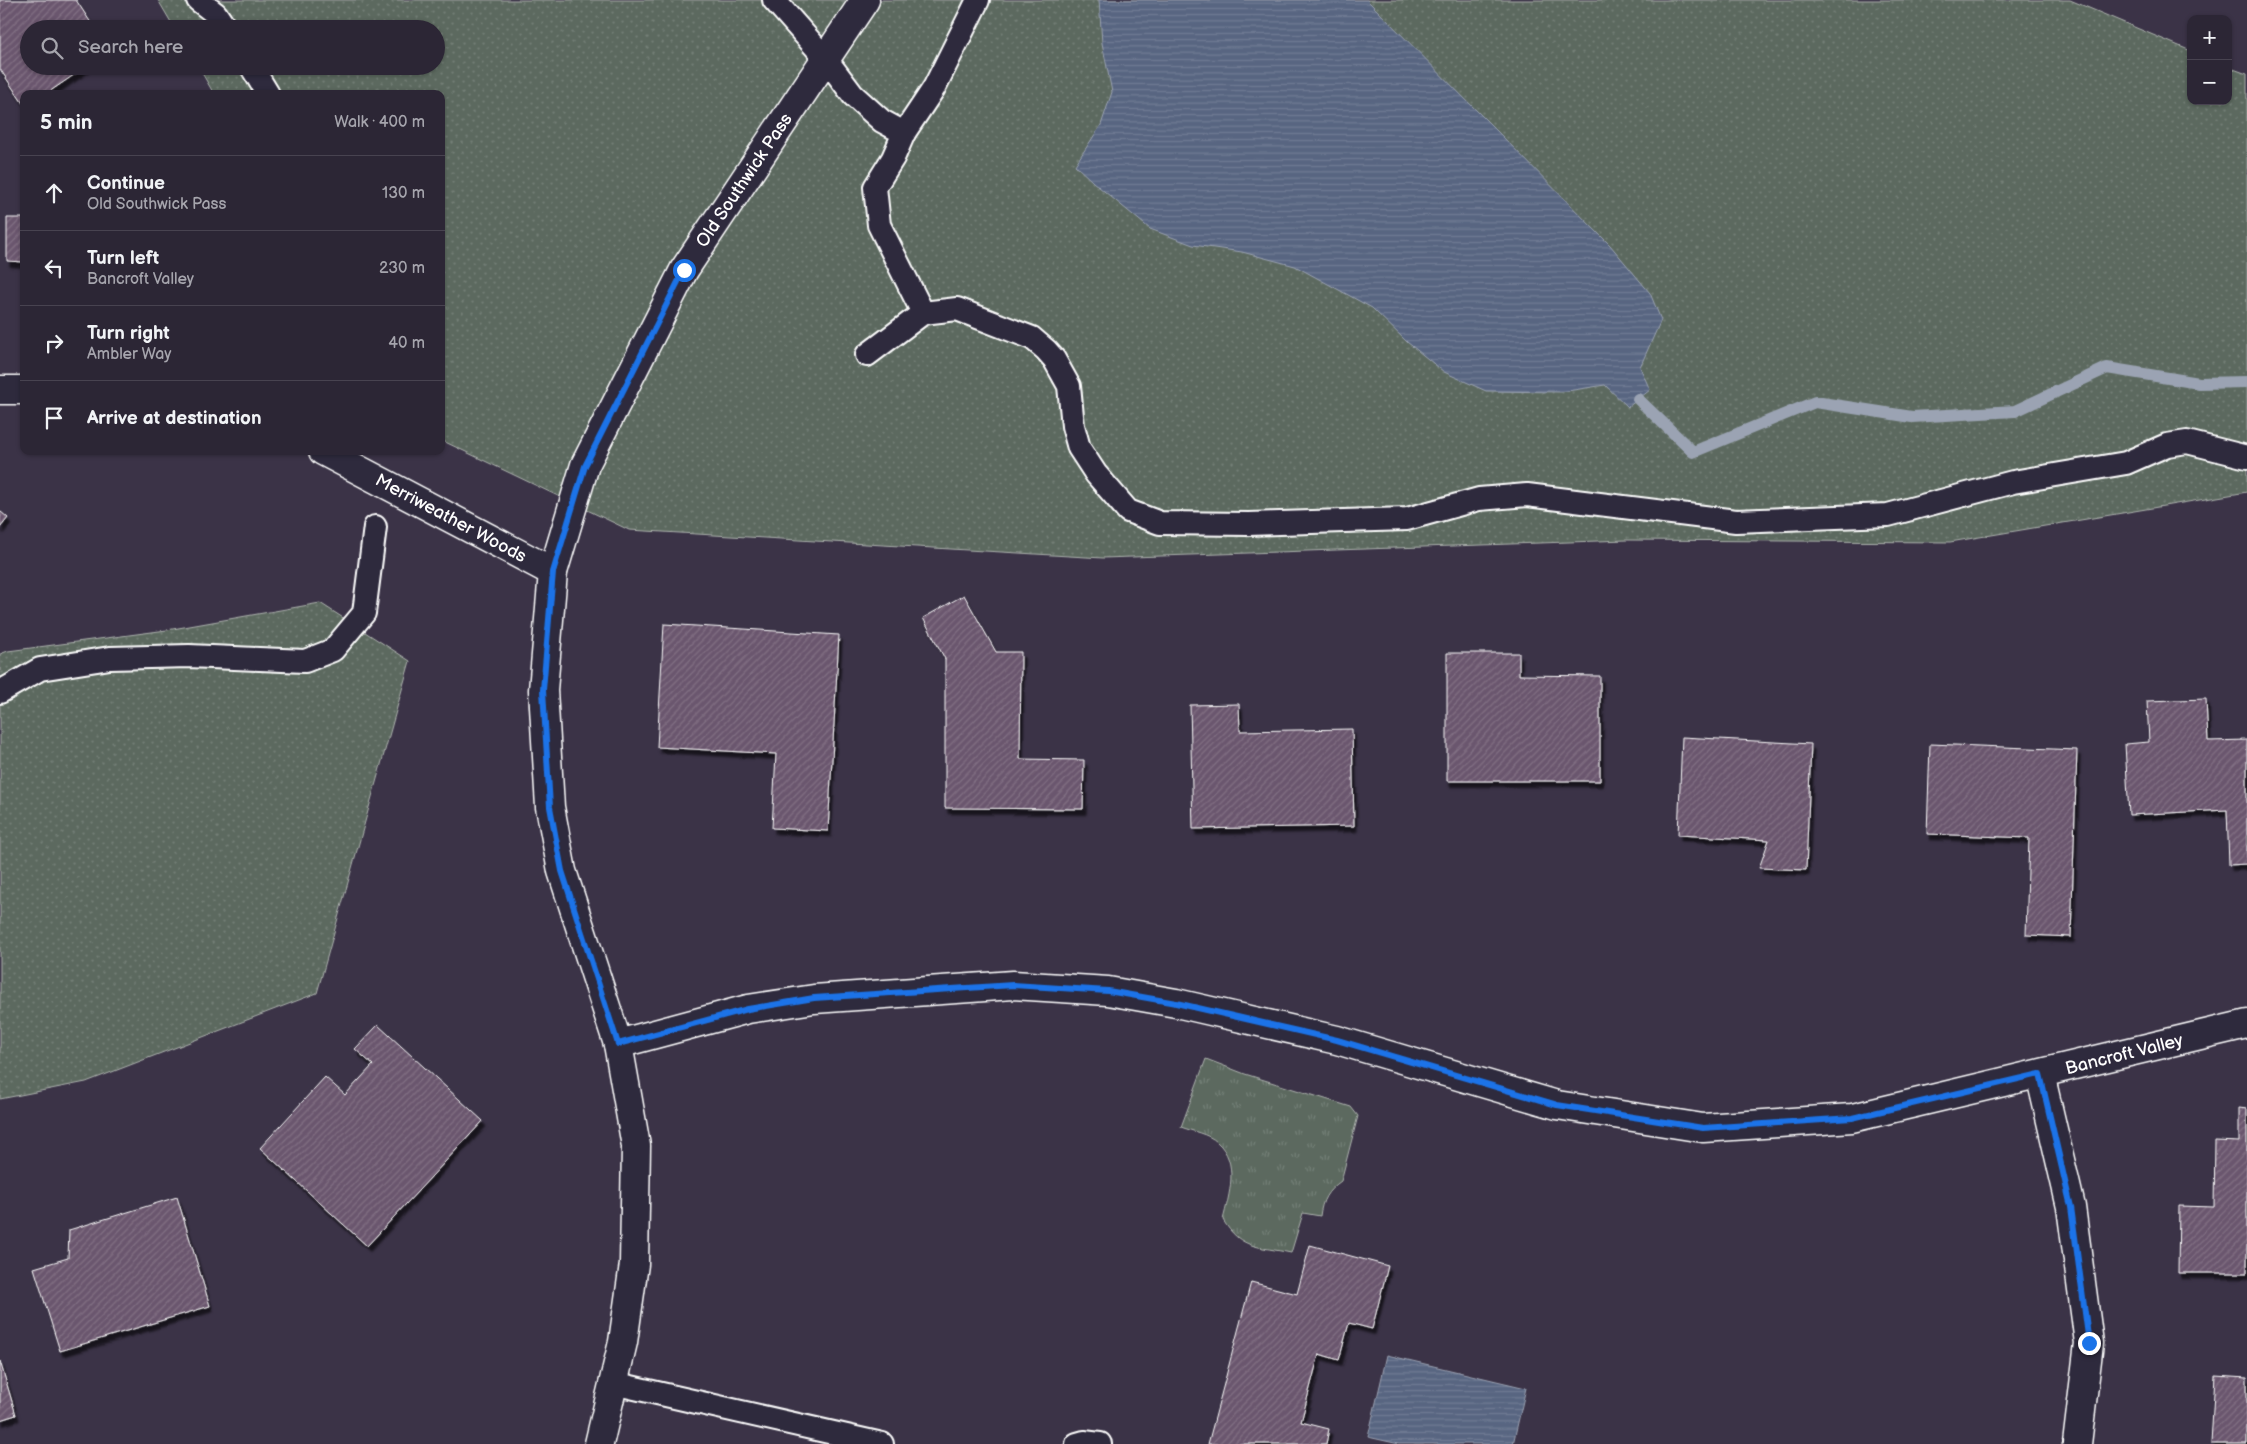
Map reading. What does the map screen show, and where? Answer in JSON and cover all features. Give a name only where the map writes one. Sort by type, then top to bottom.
[{"type":"street","name":"Old Southwick Pass","points":[[599,1444],[623,1342],[634,1264],[636,1146],[618,1044],[562,871],[550,807],[543,690],[553,572],[585,466],[684,270],[865,0]]},
{"type":"street","points":[[0,390],[20,390]]},
{"type":"street","name":"Merriweather Woods","points":[[331,455],[553,572]]},
{"type":"street","name":"Bancroft Valley","points":[[618,1044],[748,1009],[814,998],[1013,985],[1108,991],[1176,1003],[1337,1040],[1557,1105],[1703,1128],[1852,1118],[2247,1024]]},
{"type":"street","points":[[2040,1074],[2071,1207],[2089,1343],[2077,1444]]},
{"type":"lane","points":[[198,0],[216,14],[220,20]]},
{"type":"lane","points":[[774,0],[826,59],[853,95],[882,121],[904,133]]},
{"type":"lane","points":[[923,313],[879,224],[876,186],[894,158],[904,133],[934,88],[978,0]]},
{"type":"lane","points":[[256,75],[266,90]]},
{"type":"lane","points":[[867,355],[923,313],[957,309],[1032,338],[1054,359],[1070,386],[1073,426],[1079,448],[1096,474],[1128,511],[1160,523],[1268,524],[1407,520],[1479,499],[1527,495],[1736,521],[1888,515],[2013,482],[2126,463],[2167,445],[2187,442],[2247,457]]},
{"type":"lane","points":[[0,692],[40,669],[110,658],[189,656],[305,662],[333,650],[364,613],[375,527]]},
{"type":"lane","points":[[613,1383],[882,1444]]},
{"type":"lane","points":[[1077,1444],[1084,1442],[1100,1444]]},
{"type":"green space","points":[[158,0],[2070,0],[2187,49],[2187,105],[2232,105],[2232,68],[2247,74],[2247,492],[1950,542],[1627,540],[1103,558],[629,530],[445,442],[445,90],[212,90],[203,75],[445,75],[445,20],[170,20]]},
{"type":"green space","points":[[320,603],[410,661],[317,993],[86,1082],[0,1099],[0,654],[8,651],[167,630]]},
{"type":"green space","points":[[1206,1059],[1245,1074],[1351,1107],[1358,1116],[1341,1181],[1326,1196],[1320,1216],[1303,1213],[1291,1253],[1244,1242],[1230,1230],[1223,1220],[1231,1179],[1231,1169],[1224,1150],[1214,1139],[1181,1127]]},
{"type":"water","points":[[1099,0],[1367,0],[1610,245],[1650,293],[1661,320],[1640,367],[1650,390],[1628,407],[1605,385],[1561,392],[1486,391],[1444,372],[1407,342],[1372,308],[1295,266],[1242,252],[1193,245],[1150,229],[1075,165],[1101,125],[1112,92],[1102,43]]},
{"type":"water","points":[[1387,1355],[1526,1388],[1513,1444],[1399,1444],[1368,1437]]},
{"type":"building","points":[[0,0],[76,0],[89,20],[20,20],[20,75],[74,75],[52,90],[20,90],[20,99],[0,69]]},
{"type":"building","points":[[7,218],[20,218],[20,262],[7,261]]},
{"type":"building","points":[[0,511],[8,518],[0,528]]},
{"type":"building","points":[[964,595],[996,652],[1021,652],[1020,759],[1084,760],[1083,809],[945,808],[945,659],[923,618]]},
{"type":"building","points":[[664,624],[839,635],[828,831],[772,828],[776,754],[657,747]]},
{"type":"building","points":[[1447,653],[1519,653],[1519,675],[1600,676],[1600,781],[1447,781]]},
{"type":"building","points":[[2206,699],[2208,741],[2247,740],[2247,864],[2229,865],[2227,810],[2129,815],[2125,744],[2149,742],[2147,701]]},
{"type":"building","points":[[1239,704],[1240,731],[1352,729],[1354,826],[1193,829],[1190,705]]},
{"type":"building","points":[[1682,737],[1811,744],[1806,870],[1759,868],[1769,840],[1678,835]]},
{"type":"building","points":[[1930,744],[2077,750],[2071,937],[2026,935],[2029,838],[1927,834]]},
{"type":"building","points":[[378,1025],[483,1121],[367,1246],[260,1148],[325,1077],[345,1095],[373,1065],[355,1049]]},
{"type":"building","points":[[2239,1108],[2247,1109],[2247,1273],[2178,1273],[2179,1206],[2214,1207],[2215,1141],[2239,1142]]},
{"type":"building","points":[[177,1197],[210,1306],[60,1351],[34,1268],[68,1258],[69,1230]]},
{"type":"building","points":[[1310,1245],[1388,1266],[1372,1329],[1349,1323],[1339,1360],[1319,1354],[1301,1422],[1329,1429],[1326,1444],[1208,1444],[1251,1282],[1297,1294]]},
{"type":"building","points":[[0,1361],[16,1415],[0,1420]]},
{"type":"building","points":[[2215,1375],[2247,1377],[2247,1444],[2211,1444]]},
{"type":"waterway","points":[[1638,399],[1693,452],[1815,402],[1912,417],[2015,411],[2107,368],[2199,383],[2247,382]]},
{"type":"route","points":[[684,270],[585,466],[553,572],[543,690],[550,807],[562,871],[618,1044],[748,1009],[814,998],[1013,985],[1108,991],[1176,1003],[1337,1040],[1557,1105],[1703,1128],[1852,1118],[2040,1074],[2071,1207],[2089,1343]]}]
